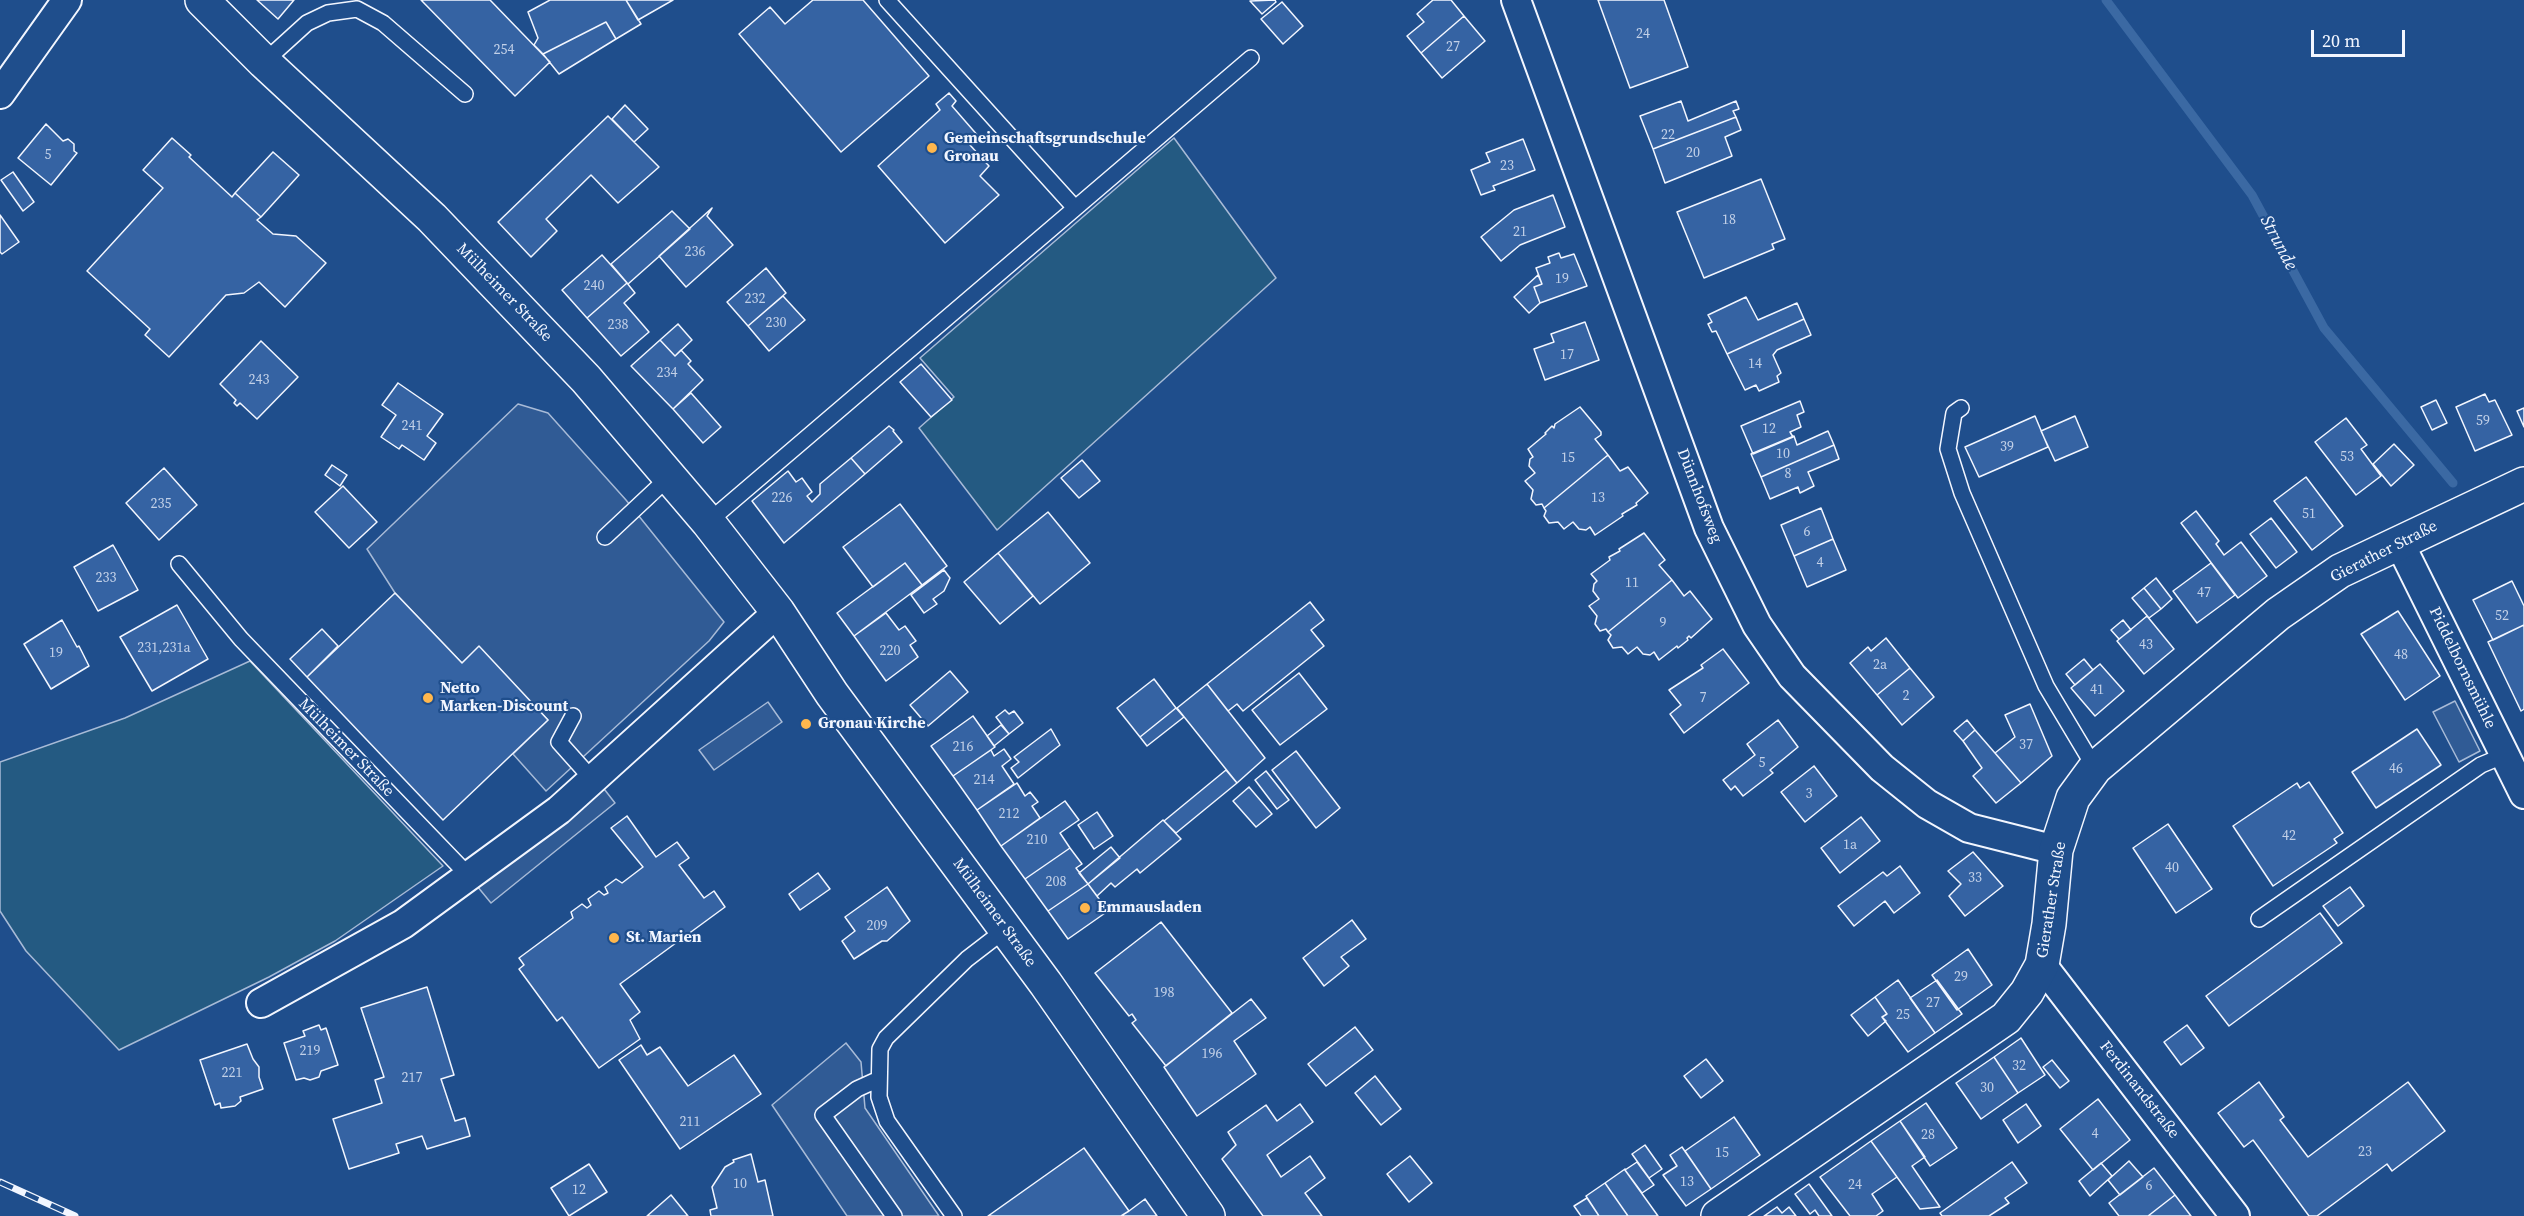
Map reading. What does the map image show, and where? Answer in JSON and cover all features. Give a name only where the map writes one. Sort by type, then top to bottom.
[{"type":"main road","name":"Mülheimer Straße","points":[[202,0],[264,62],[432,218],[586,379],[708,522],[778,612],[832,694],[1006,929],[1208,1216]]},
{"type":"main road","name":"Gierather Straße","points":[[1718,1216],[2006,1018],[2027,992],[2042,965],[2049,924],[2056,850],[2073,798],[2095,768],[2278,614],[2340,572],[2524,484]]},
{"type":"street","points":[[2,88],[67,0]]},
{"type":"street","name":"Dünnhofsweg","points":[[1516,0],[1709,528],[1757,625],[1792,676],[1882,768],[1926,804],[1969,828],[2056,850]]},
{"type":"street","name":"Piddelbornsmühle","points":[[2399,542],[2524,794]]},
{"type":"street","points":[[261,1003],[404,924],[559,810],[778,612]]},
{"type":"street","name":"Ferdinandstraße","points":[[2042,965],[2235,1216]]},
{"type":"lane","points":[[887,0],[1075,208]]},
{"type":"lane","points":[[264,62],[307,23],[328,13],[357,9],[383,23],[465,94]]},
{"type":"lane","points":[[708,522],[1251,58]]},
{"type":"lane","points":[[1961,408],[1954,413],[1948,449],[1962,493],[2046,687],[2095,768]]},
{"type":"lane","points":[[605,537],[668,477]]},
{"type":"lane","name":"Mülheimer Straße","points":[[179,564],[241,639],[469,876]]},
{"type":"lane","points":[[573,716],[559,742],[592,779]]},
{"type":"lane","points":[[2259,919],[2481,765],[2505,755]]},
{"type":"lane","points":[[954,1216],[887,1121],[879,1096],[880,1048],[886,1038],[967,959],[1006,929]]},
{"type":"lane","points":[[879,1079],[857,1089],[824,1115],[894,1216]]},
{"type":"shaded area","points":[[1174,138],[1276,278],[997,530],[919,428],[954,397],[920,358]]},
{"type":"shaded area","points":[[518,404],[548,413],[626,500],[724,622],[709,641],[546,791],[513,754],[548,720],[479,647],[462,663],[395,593],[367,549]]},
{"type":"shaded area","points":[[250,661],[443,866],[335,941],[269,977],[119,1050],[26,951],[0,911],[0,762],[125,718]]},
{"type":"shaded area","points":[[2455,701],[2480,751],[2459,762],[2433,712]]},
{"type":"shaded area","points":[[768,702],[782,722],[714,770],[699,750]]},
{"type":"shaded area","points":[[601,785],[615,803],[491,903],[477,886]]},
{"type":"shaded area","points":[[846,1043],[861,1062],[865,1108],[939,1216],[847,1216],[772,1105]]},
{"type":"building","points":[[257,0],[294,0],[278,19]]},
{"type":"building","points":[[421,0],[490,0],[550,62],[515,96]]},
{"type":"building","points":[[550,0],[626,0],[641,24],[616,39],[606,22],[543,54],[534,45],[538,38],[528,12]]},
{"type":"building","points":[[626,0],[673,0],[638,20]]},
{"type":"building","points":[[813,0],[863,0],[929,76],[841,152],[739,34],[770,7],[785,24]]},
{"type":"building","points":[[1275,0],[1276,2],[1262,14],[1250,1]]},
{"type":"building","points":[[1433,0],[1451,0],[1464,16],[1421,53],[1407,36],[1424,22],[1417,14]]},
{"type":"building","points":[[1598,0],[1664,0],[1688,67],[1630,88]]},
{"type":"building","points":[[1282,2],[1303,26],[1283,44],[1261,19]]},
{"type":"building","points":[[1464,16],[1485,41],[1442,78],[1421,53]]},
{"type":"building","points":[[606,22],[616,39],[559,74],[543,54]]},
{"type":"building","points":[[949,93],[956,101],[952,106],[979,137],[970,145],[989,166],[980,176],[999,195],[945,243],[878,166],[940,110],[936,104]]},
{"type":"building","points":[[1681,101],[1688,121],[1736,101],[1739,109],[1733,111],[1736,117],[1653,149],[1640,116]]},
{"type":"building","points":[[625,105],[648,129],[634,142],[612,119]]},
{"type":"building","points":[[608,116],[659,167],[618,203],[591,175],[546,219],[557,231],[531,257],[498,222]]},
{"type":"building","points":[[1736,117],[1741,130],[1725,137],[1732,156],[1665,183],[1653,149]]},
{"type":"building","points":[[46,124],[63,141],[68,139],[74,144],[74,151],[77,153],[51,185],[18,158]]},
{"type":"building","points":[[172,138],[232,197],[235,193],[261,217],[257,220],[273,234],[296,236],[326,263],[285,307],[259,282],[244,293],[226,295],[169,357],[145,335],[150,329],[87,271],[163,188],[143,170]]},
{"type":"building","points":[[1523,139],[1535,170],[1493,186],[1495,190],[1481,195],[1471,170],[1490,162],[1486,153]]},
{"type":"building","points":[[273,152],[299,175],[261,217],[235,193]]},
{"type":"building","points":[[13,172],[34,202],[23,211],[1,180]]},
{"type":"building","points":[[1761,179],[1785,239],[1772,244],[1774,249],[1704,278],[1677,212]]},
{"type":"building","points":[[1553,195],[1565,227],[1520,245],[1501,261],[1481,237],[1514,210]]},
{"type":"building","points":[[712,208],[707,216],[733,245],[686,287],[659,256]]},
{"type":"building","points":[[672,211],[690,229],[628,284],[611,264]]},
{"type":"building","points":[[0,215],[19,242],[2,254],[0,252]]},
{"type":"building","points":[[1559,253],[1561,258],[1574,254],[1587,286],[1540,303],[1534,287],[1542,284],[1536,268],[1550,263],[1548,257]]},
{"type":"building","points":[[602,255],[627,283],[587,318],[562,290]]},
{"type":"building","points":[[766,268],[786,293],[748,326],[727,302]]},
{"type":"building","points":[[1538,275],[1542,284],[1534,287],[1540,303],[1529,313],[1514,297]]},
{"type":"building","points":[[627,283],[635,293],[624,303],[649,332],[621,356],[587,318]]},
{"type":"building","points":[[783,296],[805,320],[769,351],[748,326]]},
{"type":"building","points":[[1746,297],[1758,320],[1797,303],[1804,319],[1727,354],[1716,331],[1712,332],[1708,324],[1712,322],[1708,315]]},
{"type":"building","points":[[1804,319],[1811,335],[1777,350],[1773,355],[1781,373],[1777,376],[1779,382],[1759,391],[1756,385],[1745,390],[1727,354]]},
{"type":"building","points":[[1585,322],[1599,360],[1545,380],[1534,349],[1554,342],[1551,334]]},
{"type":"building","points":[[678,324],[692,340],[675,356],[660,340]]},
{"type":"building","points":[[660,340],[675,356],[681,350],[691,361],[688,364],[703,380],[673,409],[631,366]]},
{"type":"building","points":[[261,341],[298,377],[257,419],[240,403],[237,406],[234,403],[236,400],[220,384]]},
{"type":"building","points":[[921,364],[952,400],[931,417],[900,382]]},
{"type":"building","points":[[398,383],[443,414],[427,436],[436,443],[424,460],[402,445],[399,449],[381,437],[396,415],[382,405]]},
{"type":"building","points":[[691,393],[721,427],[703,443],[673,409]]},
{"type":"building","points":[[2485,394],[2489,402],[2495,400],[2512,435],[2475,451],[2456,407]]},
{"type":"building","points":[[2436,400],[2447,423],[2432,430],[2421,407]]},
{"type":"building","points":[[1800,401],[1804,412],[1797,415],[1801,427],[1790,432],[1793,437],[1753,454],[1741,426]]},
{"type":"building","points":[[1580,407],[1601,432],[1601,435],[1595,439],[1608,455],[1544,508],[1542,504],[1536,505],[1531,499],[1533,490],[1525,481],[1535,473],[1529,466],[1530,459],[1533,457],[1528,449],[1552,426],[1554,428],[1555,424]]},
{"type":"building","points":[[2524,408],[2524,427],[2517,411]]},
{"type":"building","points":[[2035,416],[2048,447],[1979,477],[1965,447]]},
{"type":"building","points":[[2075,416],[2088,447],[2055,461],[2041,431]]},
{"type":"building","points":[[2346,418],[2367,445],[2361,449],[2381,476],[2356,495],[2315,442]]},
{"type":"building","points":[[889,426],[902,442],[865,474],[851,458]]},
{"type":"building","points":[[1828,431],[1834,445],[1761,477],[1751,454],[1794,436],[1797,445]]},
{"type":"building","points":[[2394,444],[2414,465],[2391,486],[2373,464]]},
{"type":"building","points":[[1834,445],[1839,459],[1808,472],[1814,486],[1800,493],[1798,487],[1770,499],[1761,477]]},
{"type":"building","points":[[1608,455],[1620,471],[1628,467],[1648,493],[1636,503],[1637,505],[1595,535],[1590,527],[1586,530],[1579,529],[1573,522],[1564,529],[1558,522],[1549,523],[1544,516],[1546,511],[1544,508]]},
{"type":"building","points":[[851,458],[865,474],[784,543],[752,501],[788,471],[796,482],[802,478],[812,492],[807,496],[812,502],[820,494],[820,484]]},
{"type":"building","points":[[1082,460],[1100,481],[1079,498],[1061,478]]},
{"type":"building","points":[[332,465],[347,475],[340,486],[325,475]]},
{"type":"building","points":[[164,468],[197,505],[159,540],[126,503]]},
{"type":"building","points":[[2306,477],[2343,526],[2312,550],[2274,501]]},
{"type":"building","points":[[343,486],[377,522],[349,548],[315,512]]},
{"type":"building","points":[[900,504],[947,566],[922,585],[905,563],[873,587],[843,547]]},
{"type":"building","points":[[1821,508],[1833,539],[1794,556],[1781,525]]},
{"type":"building","points":[[2196,511],[2219,541],[2216,544],[2224,555],[2241,542],[2267,576],[2238,598],[2181,523]]},
{"type":"building","points":[[1048,512],[1090,563],[1040,604],[998,553]]},
{"type":"building","points":[[2271,518],[2297,552],[2276,568],[2250,534]]},
{"type":"building","points":[[1644,533],[1665,560],[1659,565],[1672,580],[1608,632],[1606,629],[1600,631],[1595,624],[1597,616],[1589,606],[1599,599],[1593,591],[1597,581],[1591,574],[1610,560],[1609,557],[1620,551],[1619,549]]},
{"type":"building","points":[[1833,539],[1846,570],[1807,587],[1794,556]]},
{"type":"building","points":[[113,545],[138,590],[98,611],[74,567]]},
{"type":"building","points":[[998,553],[1033,596],[1000,624],[964,582]]},
{"type":"building","points":[[905,563],[922,585],[854,636],[837,613]]},
{"type":"building","points":[[2211,563],[2235,595],[2197,623],[2173,591]]},
{"type":"building","points":[[944,570],[950,578],[944,591],[933,599],[937,604],[924,613],[911,595]]},
{"type":"building","points":[[2156,578],[2172,599],[2161,609],[2144,588]]},
{"type":"building","points":[[1672,580],[1684,596],[1690,591],[1712,619],[1691,638],[1689,636],[1688,640],[1678,648],[1677,646],[1659,660],[1654,652],[1650,655],[1643,654],[1637,647],[1628,654],[1622,647],[1613,648],[1608,640],[1611,635],[1608,632]]},
{"type":"building","points":[[2512,581],[2524,606],[2524,625],[2493,640],[2473,600]]},
{"type":"building","points":[[2144,588],[2161,609],[2149,618],[2132,598]]},
{"type":"building","name":"Netto Marken-Discount","points":[[395,593],[462,663],[479,646],[548,720],[443,820],[307,677]]},
{"type":"building","points":[[1310,602],[1324,620],[1311,630],[1324,646],[1243,711],[1237,704],[1228,711],[1207,684]]},
{"type":"building","points":[[177,605],[208,659],[152,691],[120,637]]},
{"type":"building","points":[[2398,611],[2440,676],[2405,700],[2361,634]]},
{"type":"building","points":[[886,613],[899,630],[905,626],[916,641],[910,645],[918,657],[886,681],[854,636]]},
{"type":"building","points":[[2147,616],[2174,649],[2144,674],[2117,641]]},
{"type":"building","points":[[62,620],[89,666],[51,689],[24,644]]},
{"type":"building","points":[[2123,620],[2131,630],[2119,639],[2111,630]]},
{"type":"building","points":[[2524,625],[2524,709],[2521,711],[2488,642]]},
{"type":"building","points":[[322,629],[338,646],[307,677],[290,659]]},
{"type":"building","points":[[1886,638],[1910,668],[1877,695],[1850,663],[1868,647],[1871,651]]},
{"type":"building","points":[[1723,649],[1749,683],[1684,733],[1670,714],[1681,705],[1669,690],[1703,668],[1701,665]]},
{"type":"building","points":[[2084,659],[2093,670],[2075,685],[2066,674]]},
{"type":"building","points":[[2100,664],[2124,691],[2095,716],[2071,688]]},
{"type":"building","points":[[1910,668],[1934,697],[1902,725],[1877,695]]},
{"type":"building","points":[[950,671],[968,692],[928,726],[910,705]]},
{"type":"building","points":[[1299,673],[1327,709],[1280,745],[1252,710]]},
{"type":"building","points":[[1154,679],[1176,708],[1140,737],[1117,708]]},
{"type":"building","points":[[1207,684],[1265,758],[1237,783],[1177,708]]},
{"type":"building","points":[[2030,704],[2052,756],[2021,783],[1995,753],[2015,737],[2005,715]]},
{"type":"building","points":[[1176,708],[1184,717],[1147,746],[1140,737]]},
{"type":"building","points":[[1005,710],[1009,714],[1014,711],[1023,723],[1009,734],[996,717]]},
{"type":"building","points":[[973,716],[995,747],[953,776],[931,746]]},
{"type":"building","points":[[1778,720],[1798,747],[1770,770],[1773,773],[1743,796],[1735,786],[1731,790],[1723,780],[1755,755],[1747,744]]},
{"type":"building","points":[[1967,720],[1975,730],[1963,741],[1954,731]]},
{"type":"building","points":[[1001,725],[1009,734],[994,746],[987,736]]},
{"type":"building","points":[[1051,729],[1060,745],[1018,778],[1011,768],[1019,762],[1014,757]]},
{"type":"building","points":[[2417,729],[2441,765],[2376,808],[2352,772]]},
{"type":"building","points":[[1975,730],[2021,783],[1996,803],[1973,776],[1982,768],[1963,741]]},
{"type":"building","points":[[1004,749],[1011,759],[1002,766],[1014,784],[977,810],[953,776],[991,750],[994,756]]},
{"type":"building","points":[[1296,751],[1340,808],[1316,828],[1272,770]]},
{"type":"building","points":[[1814,766],[1837,796],[1805,822],[1781,792]]},
{"type":"building","points":[[1226,770],[1237,783],[1176,833],[1164,821]]},
{"type":"building","points":[[1266,771],[1289,800],[1277,809],[1255,780]]},
{"type":"building","points":[[2309,782],[2343,833],[2334,839],[2337,843],[2273,886],[2233,826],[2297,783],[2300,788]]},
{"type":"building","points":[[1017,783],[1025,796],[1030,792],[1038,802],[1032,806],[1040,818],[1001,846],[977,810]]},
{"type":"building","points":[[1249,787],[1272,814],[1256,827],[1233,801]]},
{"type":"building","points":[[1065,801],[1079,820],[1060,833],[1070,848],[1025,879],[1001,846]]},
{"type":"building","points":[[1097,812],[1113,836],[1094,849],[1078,825]]},
{"type":"building","name":"St. Marien","points":[[627,816],[656,857],[677,842],[689,858],[679,865],[704,898],[714,891],[725,907],[620,984],[640,1012],[630,1020],[640,1039],[599,1068],[562,1017],[557,1021],[519,969],[524,965],[519,958],[573,918],[571,912],[582,904],[587,908],[591,905],[588,899],[599,891],[604,895],[608,893],[605,887],[616,879],[622,883],[643,867],[611,828]]},
{"type":"building","points":[[1861,817],[1880,841],[1840,873],[1821,848]]},
{"type":"building","points":[[1163,820],[1181,839],[1140,873],[1137,869],[1115,887],[1111,883],[1097,896],[1088,884]]},
{"type":"building","points":[[2168,824],[2212,889],[2176,913],[2133,848]]},
{"type":"building","points":[[1111,847],[1120,858],[1088,884],[1079,873]]},
{"type":"building","points":[[1070,848],[1082,864],[1076,868],[1088,884],[1048,911],[1025,879]]},
{"type":"building","points":[[1973,852],[2003,886],[1965,916],[1949,896],[1961,884],[1948,871]]},
{"type":"building","points":[[1900,866],[1920,893],[1894,913],[1885,901],[1854,926],[1838,906],[1883,872],[1887,876]]},
{"type":"building","points":[[818,873],[830,889],[800,910],[789,894]]},
{"type":"building","points":[[1088,884],[1108,911],[1068,939],[1048,911]]},
{"type":"building","points":[[887,887],[910,921],[887,941],[882,941],[854,959],[842,941],[855,931],[845,917]]},
{"type":"building","points":[[2350,887],[2364,906],[2338,926],[2323,906]]},
{"type":"building","points":[[2320,913],[2342,943],[2229,1026],[2206,996]]},
{"type":"building","points":[[1352,920],[1366,939],[1341,957],[1349,966],[1324,986],[1303,958]]},
{"type":"building","points":[[1161,922],[1232,1013],[1166,1066],[1132,1023],[1136,1020],[1132,1014],[1129,1016],[1095,973]]},
{"type":"building","points":[[1968,949],[1992,985],[1957,1010],[1932,975]]},
{"type":"building","points":[[1898,980],[1935,1033],[1908,1052],[1882,1017],[1887,1014],[1875,997]]},
{"type":"building","points":[[1937,980],[1962,1014],[1935,1033],[1910,998]]},
{"type":"building","points":[[427,987],[454,1075],[441,1079],[455,1121],[465,1118],[470,1136],[427,1149],[422,1136],[396,1144],[399,1153],[349,1169],[333,1119],[382,1103],[375,1080],[384,1077],[361,1008]]},
{"type":"building","points":[[1875,997],[1887,1014],[1882,1017],[1886,1021],[1868,1036],[1851,1015]]},
{"type":"building","points":[[1251,999],[1266,1018],[1234,1041],[1256,1074],[1197,1116],[1164,1067]]},
{"type":"building","points":[[319,1025],[321,1030],[326,1028],[338,1065],[321,1071],[319,1077],[310,1080],[304,1078],[296,1080],[284,1043],[305,1036],[303,1031]]},
{"type":"building","points":[[2187,1025],[2204,1048],[2181,1065],[2164,1042]]},
{"type":"building","points":[[1355,1027],[1373,1050],[1326,1086],[1308,1064]]},
{"type":"building","points":[[2021,1038],[2045,1075],[2018,1093],[1994,1057]]},
{"type":"building","points":[[247,1044],[259,1067],[263,1089],[240,1097],[241,1101],[235,1106],[221,1108],[220,1103],[215,1105],[200,1060]]},
{"type":"building","points":[[641,1045],[647,1055],[660,1047],[688,1086],[734,1055],[761,1094],[680,1149],[619,1060]]},
{"type":"building","points":[[1994,1057],[2018,1093],[1981,1119],[1956,1083]]},
{"type":"building","points":[[1706,1059],[1723,1081],[1701,1098],[1684,1076]]},
{"type":"building","points":[[2052,1060],[2069,1081],[2060,1088],[2043,1067]]},
{"type":"building","points":[[1375,1076],[1401,1109],[1381,1125],[1355,1093]]},
{"type":"building","points":[[2259,1082],[2284,1117],[2280,1120],[2308,1157],[2408,1082],[2445,1131],[2392,1171],[2387,1164],[2317,1216],[2309,1216],[2253,1140],[2244,1147],[2218,1113]]},
{"type":"building","points":[[2098,1099],[2130,1140],[2093,1170],[2060,1129]]},
{"type":"building","points":[[1926,1103],[1957,1148],[1930,1166],[1900,1121]]},
{"type":"building","points":[[1300,1104],[1313,1122],[1267,1155],[1281,1177],[1310,1156],[1325,1178],[1305,1193],[1322,1216],[1263,1216],[1222,1159],[1236,1145],[1228,1132],[1266,1105],[1277,1121]]},
{"type":"building","points":[[2026,1104],[2041,1126],[2018,1143],[2003,1120]]},
{"type":"building","points":[[1734,1117],[1760,1155],[1711,1189],[1685,1151]]},
{"type":"building","points":[[1900,1121],[1925,1157],[1912,1166],[1940,1207],[1920,1209],[1871,1141]]},
{"type":"building","points":[[1871,1141],[1897,1177],[1872,1194],[1883,1211],[1876,1216],[1850,1216],[1820,1177]]},
{"type":"building","points":[[1645,1145],[1662,1169],[1649,1178],[1632,1154]]},
{"type":"building","points":[[1682,1147],[1711,1189],[1686,1206],[1663,1175],[1677,1166],[1670,1155]]},
{"type":"building","points":[[1084,1148],[1129,1211],[1121,1216],[988,1216]]},
{"type":"building","points":[[751,1154],[758,1182],[765,1180],[773,1216],[711,1216],[710,1210],[717,1208],[712,1187],[725,1167],[734,1162],[733,1160]]},
{"type":"building","points":[[1410,1156],[1432,1183],[1409,1202],[1387,1174]]},
{"type":"building","points":[[2129,1161],[2143,1177],[2120,1195],[2108,1180]]},
{"type":"building","points":[[1637,1162],[1654,1185],[1642,1193],[1625,1170]]},
{"type":"building","points":[[2012,1162],[2027,1183],[2005,1198],[2009,1203],[1989,1216],[1942,1216],[1940,1213]]},
{"type":"building","points":[[2101,1163],[2112,1176],[2090,1196],[2079,1181]]},
{"type":"building","points":[[589,1164],[607,1192],[569,1216],[551,1188]]},
{"type":"building","points":[[2154,1168],[2175,1195],[2148,1216],[2119,1216],[2109,1203]]},
{"type":"building","points":[[1625,1169],[1658,1216],[1628,1216],[1605,1183]]},
{"type":"building","points":[[1605,1183],[1628,1216],[1599,1216],[1586,1196]]},
{"type":"building","points":[[1809,1184],[1832,1216],[1819,1216],[1815,1210],[1810,1214],[1795,1194]]},
{"type":"building","points":[[671,1195],[688,1216],[647,1216]]},
{"type":"building","points":[[2175,1195],[2191,1216],[2148,1216]]},
{"type":"building","points":[[1587,1198],[1599,1216],[1581,1216],[1574,1206]]},
{"type":"building","points":[[1145,1199],[1157,1216],[1121,1216],[1129,1211]]},
{"type":"building","points":[[1777,1207],[1782,1213],[1789,1207],[1796,1216],[1764,1216]]},
{"type":"waterway","name":"Strunde","points":[[2106,0],[2252,195],[2324,328],[2453,483]]},
{"type":"railway","points":[[0,1182],[75,1216]]},
{"type":"place","name":"Gemeinschaftsgrundschule Gronau","points":[[932,148]]},
{"type":"place","name":"Netto Marken-Discount","points":[[428,698]]},
{"type":"place","name":"Gronau Kirche","points":[[806,724]]},
{"type":"place","name":"Emmausladen","points":[[1085,908]]},
{"type":"place","name":"St. Marien","points":[[614,938]]}]
